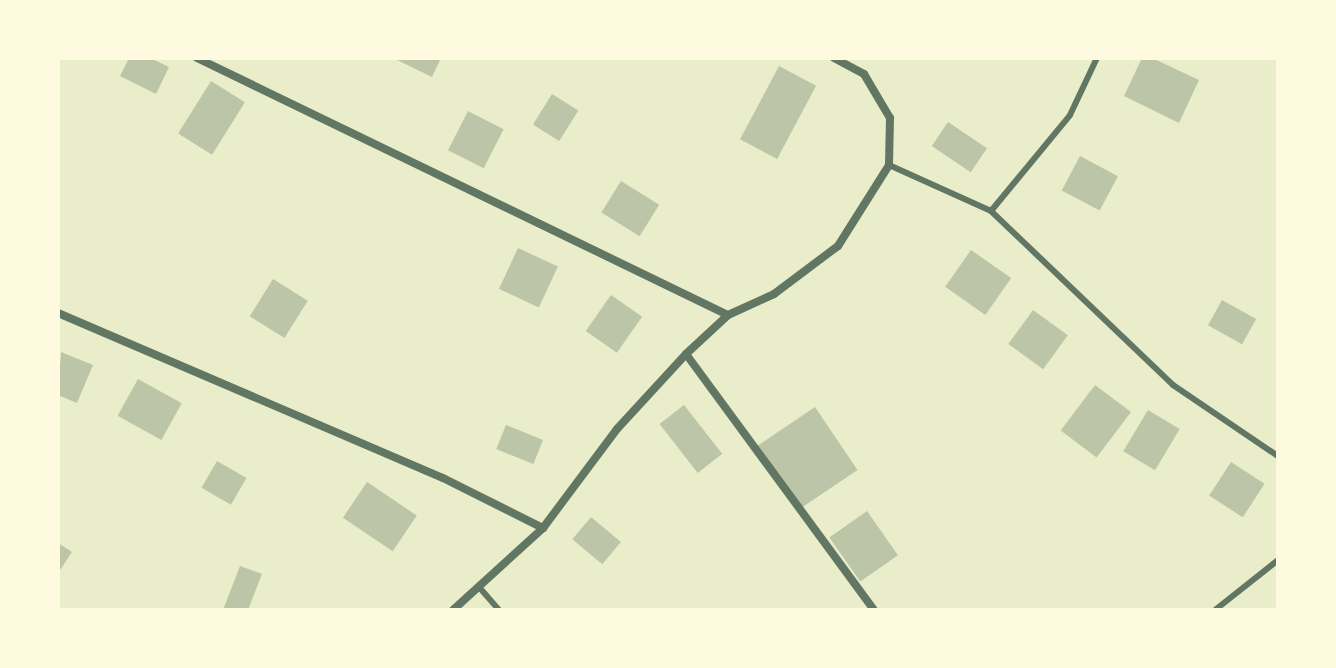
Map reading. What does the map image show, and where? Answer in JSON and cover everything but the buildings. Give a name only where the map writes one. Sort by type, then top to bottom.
[{"type":"street","points":[[197,58],[728,315]]},
{"type":"street","points":[[453,610],[543,528],[617,429],[686,354],[728,315],[774,294],[838,246],[889,165],[890,118],[864,74],[834,58]]},
{"type":"street","points":[[58,313],[443,478],[543,528]]},
{"type":"street","points":[[686,354],[874,610]]},
{"type":"lane","points":[[991,211],[1070,115],[1097,58]]},
{"type":"lane","points":[[889,165],[991,211],[1173,385],[1278,456]]},
{"type":"lane","points":[[1215,610],[1278,560]]},
{"type":"lane","points":[[479,587],[499,610]]}]
